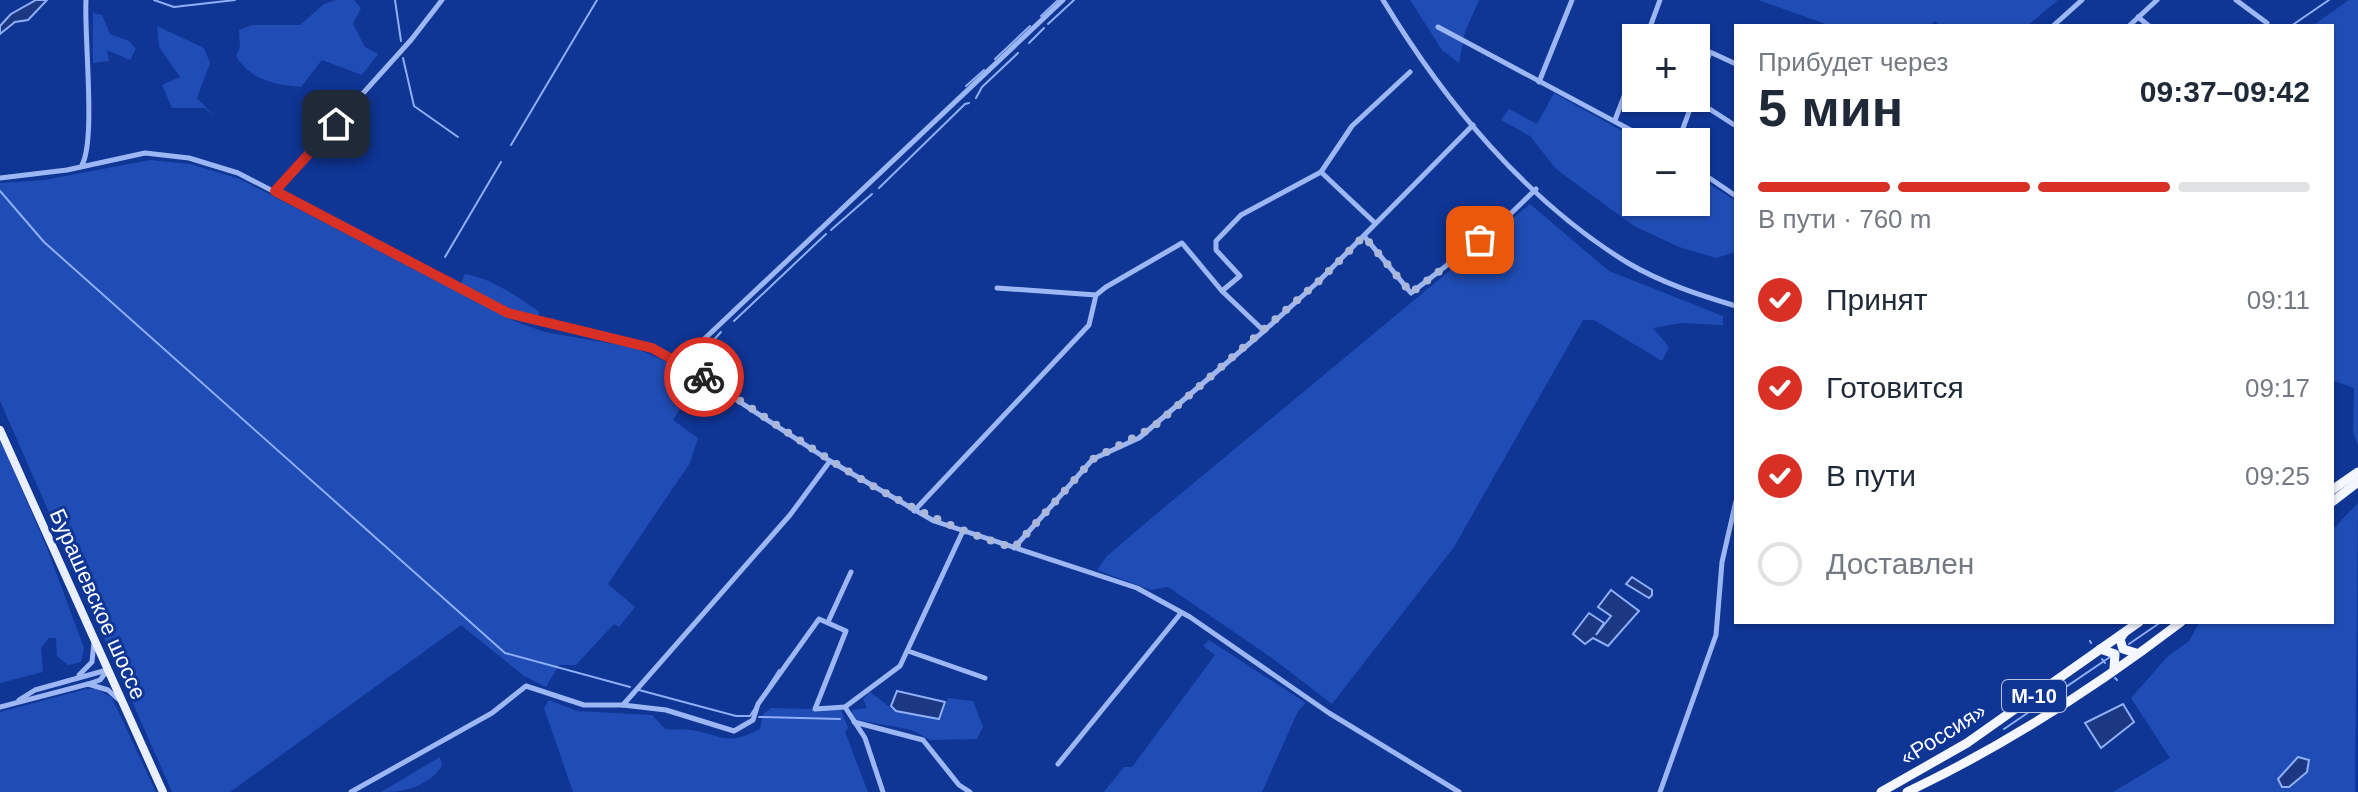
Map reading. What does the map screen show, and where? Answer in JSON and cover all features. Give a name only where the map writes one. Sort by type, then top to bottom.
[{"type":"highway","points":[[2334,489],[2358,472]]},
{"type":"highway","points":[[2334,503],[2358,485]]},
{"type":"highway","name":"«Россия»","points":[[1881,792],[1967,743],[2136,624]]},
{"type":"highway","name":"«Россия»","points":[[1907,792],[1978,757],[2112,671],[2178,624]]},
{"type":"highway","points":[[2124,633],[2120,641],[2124,650],[2140,651]]},
{"type":"highway","points":[[2100,649],[2109,649],[2116,655],[2112,671]]},
{"type":"main road","name":"Бурашевское шоссе","points":[[0,430],[163,792]]},
{"type":"street","points":[[82,166],[88,155],[90,132],[86,0]]},
{"type":"street","points":[[275,191],[411,40],[442,0]]},
{"type":"street","points":[[680,361],[1063,0]]},
{"type":"street","points":[[1383,0],[1473,125],[1576,225],[1630,264],[1690,292],[1734,305]]},
{"type":"street","points":[[1539,82],[1572,0]]},
{"type":"street","points":[[1651,24],[1660,0]]},
{"type":"street","points":[[2055,24],[2082,0]]},
{"type":"street","points":[[2131,24],[2157,0]]},
{"type":"street","points":[[2236,0],[2267,23]]},
{"type":"street","points":[[2138,17],[2147,24]]},
{"type":"street","points":[[1438,27],[1629,128]]},
{"type":"street","points":[[1710,52],[1734,63]]},
{"type":"street","points":[[1222,291],[1240,276],[1216,250],[1216,241],[1241,215],[1321,172],[1352,126],[1410,72]]},
{"type":"street","points":[[1615,120],[1622,102]]},
{"type":"street","points":[[1710,109],[1734,125]]},
{"type":"street","points":[[1014,548],[1093,459],[1139,438],[1264,331],[1364,236],[1473,125]]},
{"type":"street","points":[[0,178],[82,166],[129,154],[178,156],[219,165],[508,313],[643,345],[680,361],[830,461],[914,511],[962,533],[1137,588],[1181,613],[1329,713],[1459,792]]},
{"type":"street","points":[[1321,172],[1375,223]]},
{"type":"street","points":[[1710,178],[1734,195]]},
{"type":"street","points":[[1364,236],[1411,293],[1499,225],[1536,189]]},
{"type":"street","points":[[997,288],[1096,295],[1182,243],[1222,291],[1264,331]]},
{"type":"street","points":[[914,511],[1089,325],[1096,295]]},
{"type":"street","points":[[623,705],[790,515],[830,461]]},
{"type":"street","points":[[1660,792],[1716,635],[1722,562],[1734,516]]},
{"type":"street","points":[[351,792],[492,713],[526,686],[584,705],[666,710],[728,731],[750,722],[758,704],[815,620],[828,622],[846,631],[815,709],[845,707],[890,675],[908,651],[962,533]]},
{"type":"street","points":[[828,622],[851,572]]},
{"type":"street","points":[[1058,764],[1181,613]]},
{"type":"street","points":[[76,678],[92,662],[94,639]]},
{"type":"street","points":[[908,651],[985,678]]},
{"type":"street","points":[[11,704],[35,690],[107,670]]},
{"type":"street","points":[[0,707],[100,680],[107,670]]},
{"type":"street","points":[[88,684],[108,690],[121,702]]},
{"type":"street","points":[[845,707],[851,722],[865,738],[883,792]]},
{"type":"street","points":[[851,722],[875,725],[923,740],[967,792]]},
{"type":"shaded area","points":[[36,0],[47,0],[28,20],[15,22],[0,34],[0,26],[11,14]]},
{"type":"shaded area","points":[[354,0],[361,8],[353,24],[365,47],[378,54],[362,75],[322,60],[301,87],[282,85],[256,76],[236,56],[240,47],[239,30],[252,25],[300,25],[324,4]]},
{"type":"shaded area","points":[[1410,0],[1479,0],[1465,32],[1459,63],[1442,50]]},
{"type":"shaded area","points":[[1758,0],[2058,0],[2029,24],[1938,24],[1935,21],[1932,24],[1825,24]]},
{"type":"shaded area","points":[[2349,0],[2358,0],[2358,445],[2353,432],[2354,388],[2334,381],[2334,24],[2315,24]]},
{"type":"shaded area","points":[[93,13],[102,15],[110,34],[129,41],[136,49],[130,60],[107,50],[109,61],[93,63]]},
{"type":"shaded area","points":[[157,26],[204,48],[210,63],[197,98],[214,116],[204,108],[172,108],[162,85],[180,77],[159,47]]},
{"type":"shaded area","points":[[1554,93],[1622,131],[1622,216],[1710,216],[1710,185],[1734,200],[1734,253],[1716,258],[1679,247],[1634,226],[1556,169],[1530,136],[1501,120],[1509,109],[1537,124]]},
{"type":"shaded area","points":[[150,160],[190,164],[240,179],[516,322],[545,332],[635,348],[694,374],[698,380],[673,420],[698,438],[690,463],[608,584],[635,607],[619,627],[614,624],[576,665],[559,665],[546,687],[524,676],[461,625],[230,792],[172,792],[0,401],[0,183],[44,180]]},
{"type":"shaded area","points":[[1530,204],[1609,271],[1723,316],[1723,325],[1681,323],[1653,328],[1669,347],[1662,361],[1594,320],[1583,320],[1454,547],[1332,704],[1272,658],[1168,587],[1151,590],[1097,570],[1107,556],[1155,515]]},
{"type":"shaded area","points":[[465,274],[513,294],[539,312],[538,318],[504,308],[461,284]]},
{"type":"shaded area","points":[[0,439],[47,548],[84,648],[81,662],[68,665],[57,656],[56,638],[49,638],[41,648],[43,672],[0,683]]},
{"type":"shaded area","points":[[2358,503],[2355,792],[2113,792],[2170,758],[2131,698],[2168,656],[2189,641],[2198,624],[2334,624],[2334,528]]},
{"type":"shaded area","points":[[1632,577],[1652,590],[1649,598],[1626,584]]},
{"type":"shaded area","points":[[1611,590],[1639,611],[1608,646],[1593,638],[1585,644],[1573,634],[1589,613],[1604,623],[1596,635],[1611,616],[1598,607]]},
{"type":"shaded area","points":[[1209,640],[1306,703],[1298,711],[1262,792],[1104,792],[1124,767],[1132,767],[1215,655],[1203,646]]},
{"type":"shaded area","points":[[86,689],[97,689],[112,698],[156,792],[0,792],[0,712]]},
{"type":"shaded area","points":[[897,691],[945,702],[939,719],[896,711],[891,706]]},
{"type":"shaded area","points":[[870,692],[895,711],[940,719],[948,698],[973,701],[983,727],[977,739],[930,740],[912,730],[853,719],[852,710],[867,708],[863,699]]},
{"type":"shaded area","points":[[549,700],[577,711],[652,715],[665,729],[688,729],[731,739],[760,729],[763,714],[771,708],[841,710],[848,728],[845,732],[868,792],[573,792],[544,708]]},
{"type":"shaded area","points":[[2123,704],[2134,722],[2101,748],[2085,723]]},
{"type":"shaded area","points":[[440,757],[442,766],[430,779],[407,789],[381,792]]},
{"type":"shaded area","points":[[2298,757],[2309,760],[2307,772],[2289,787],[2282,787],[2278,779]]},
{"type":"waterway","points":[[154,0],[174,7],[235,0]]},
{"type":"waterway","points":[[395,0],[401,41]]},
{"type":"waterway","points":[[511,145],[597,0]]},
{"type":"waterway","points":[[1041,16],[1058,0]]},
{"type":"waterway","points":[[1048,24],[1074,0]]},
{"type":"waterway","points":[[2294,24],[2329,0]]},
{"type":"waterway","points":[[995,59],[1030,26]]},
{"type":"waterway","points":[[1029,43],[1044,28]]},
{"type":"waterway","points":[[976,98],[982,87],[1018,53]]},
{"type":"waterway","points":[[403,58],[414,106],[458,137]]},
{"type":"waterway","points":[[966,86],[984,70]]},
{"type":"waterway","points":[[879,188],[969,103]]},
{"type":"waterway","points":[[445,257],[501,162]]},
{"type":"waterway","points":[[0,191],[44,242],[505,653],[630,687]]},
{"type":"waterway","points":[[831,230],[872,194]]},
{"type":"waterway","points":[[734,321],[826,234]]},
{"type":"waterway","points":[[702,353],[721,332]]},
{"type":"waterway","points":[[2129,644],[2158,624]]},
{"type":"waterway","points":[[2004,729],[2110,657]]},
{"type":"waterway","points":[[2102,659],[2105,663]]},
{"type":"waterway","points":[[639,690],[736,716],[750,716],[779,670]]},
{"type":"waterway","points":[[759,717],[840,719]]},
{"type":"way so far","points":[[704,377],[830,461],[914,511],[962,533],[1014,548],[1093,459],[1139,438],[1152,428],[1264,331],[1364,236],[1411,293],[1480,240]]},
{"type":"route","points":[[336,124],[275,191],[508,313],[528,321],[652,348],[704,377]]}]
